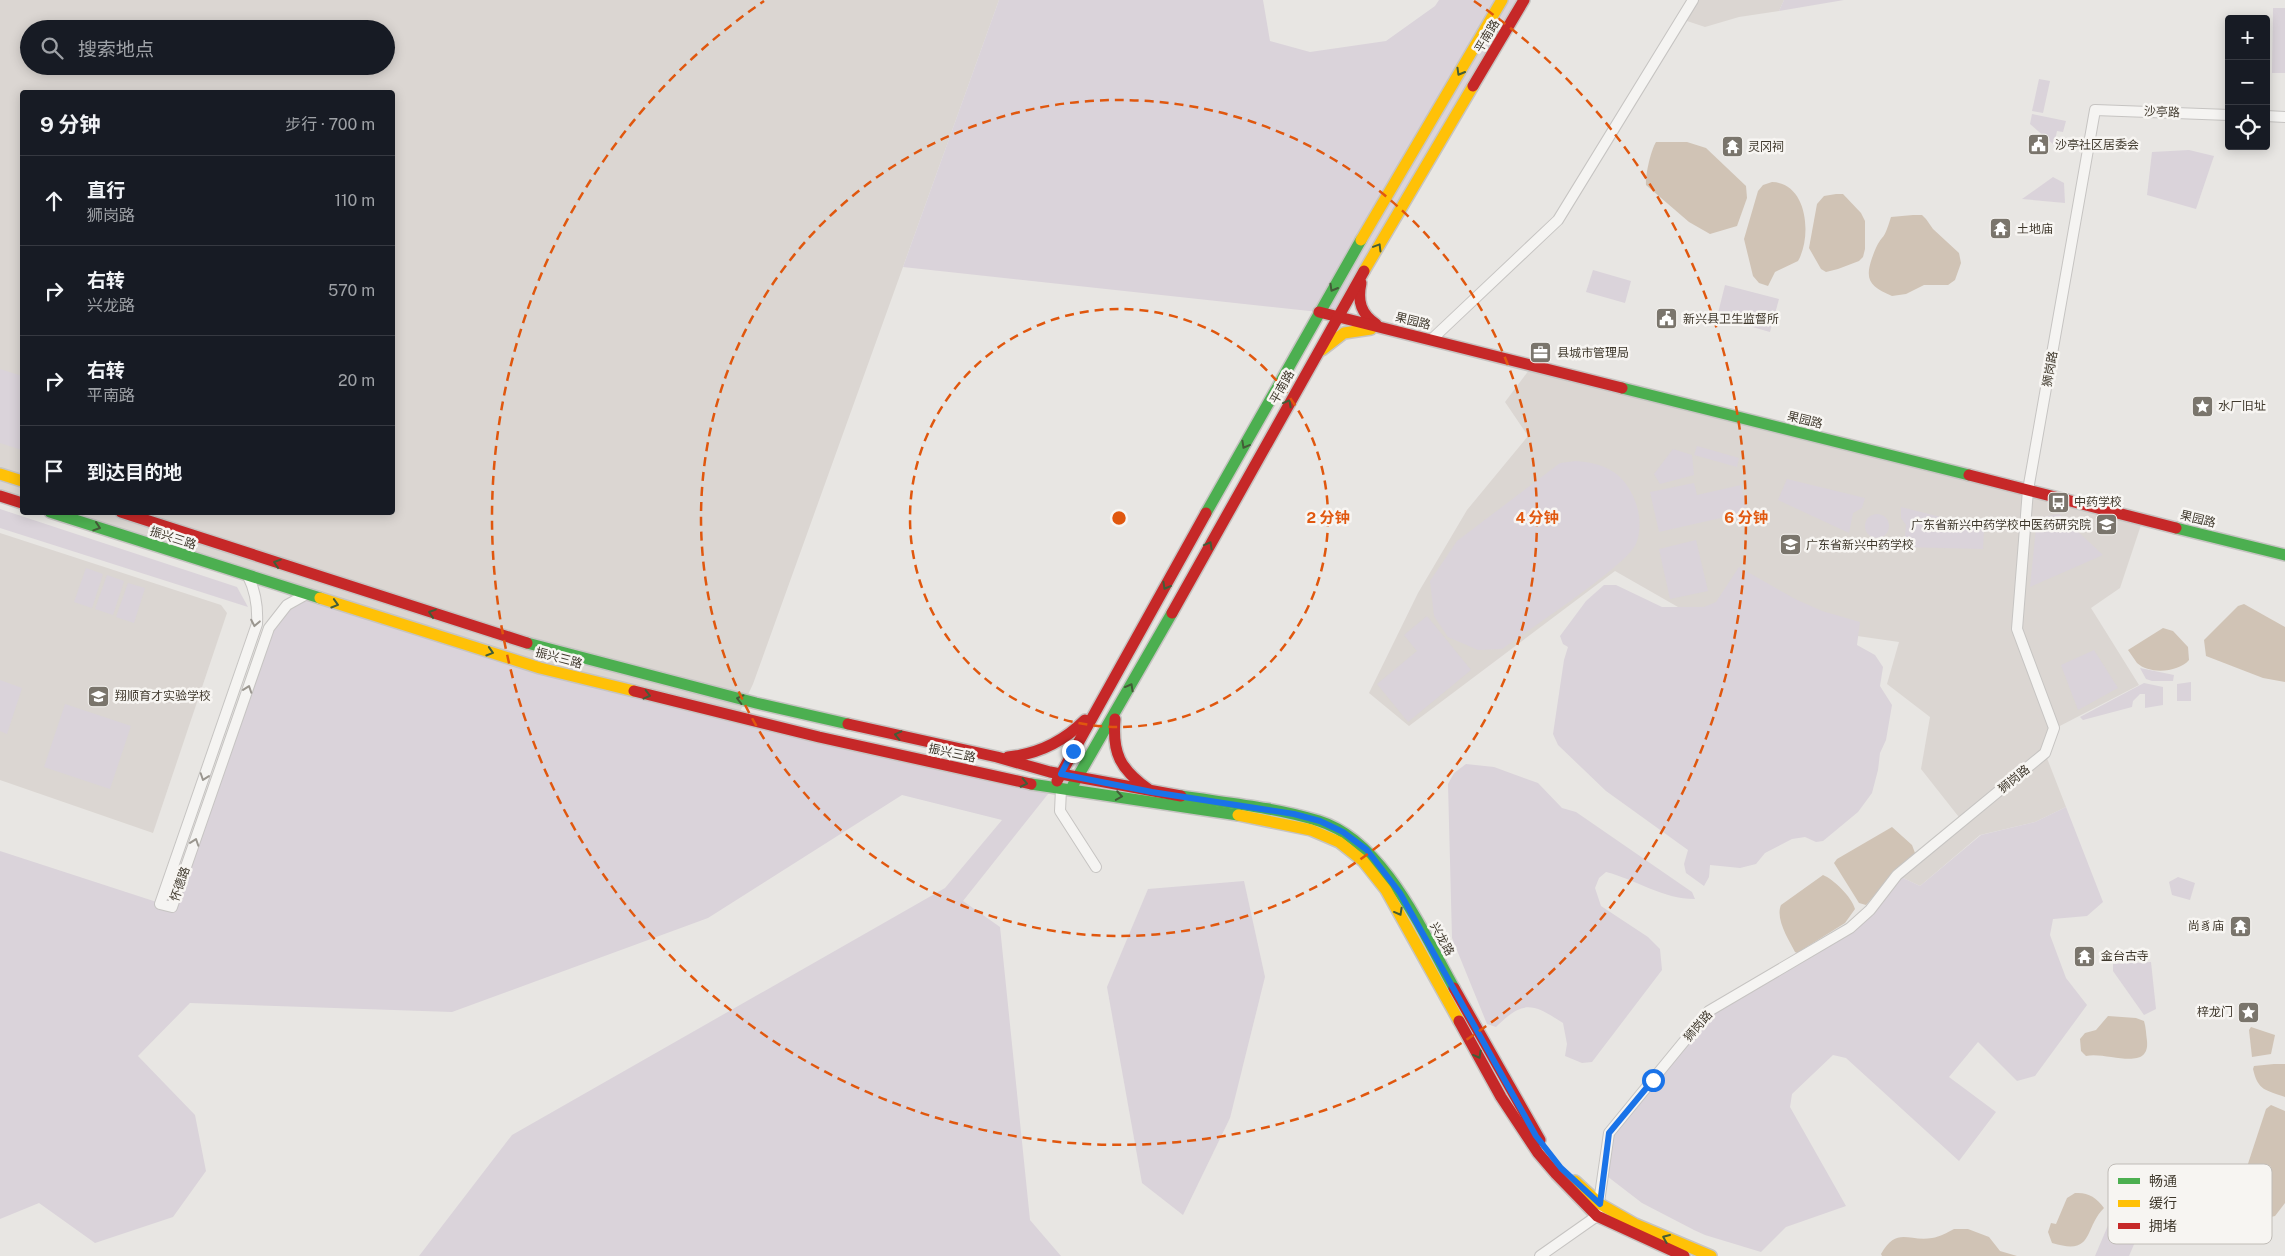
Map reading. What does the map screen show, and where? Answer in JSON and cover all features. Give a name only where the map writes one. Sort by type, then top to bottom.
[{"type":"main road","name":"平南路","points":[[1061,789],[1061,774],[1319,312],[1502,0]]},
{"type":"main road","name":"平南路","points":[[1061,789],[1078,777],[1115,714],[1337,316],[1524,0]]},
{"type":"main road","points":[[1365,269],[1358,294],[1358,302],[1363,313],[1372,322],[1386,329]]},
{"type":"main road","name":"果园路","points":[[1319,312],[2285,555]]},
{"type":"main road","points":[[1313,360],[1329,344],[1344,333],[1360,329],[1386,329]]},
{"type":"main road","points":[[0,474],[20,480]]},
{"type":"main road","points":[[0,496],[20,503]]},
{"type":"main road","name":"振兴三路","points":[[59,515],[362,613],[540,668],[819,738],[1061,789]]},
{"type":"main road","name":"振兴三路","points":[[129,515],[548,650],[756,703],[997,757],[1061,774]]},
{"type":"main road","points":[[362,613],[369,592]]},
{"type":"main road","points":[[997,757],[1019,756],[1052,747],[1076,730],[1100,705],[1115,714],[1114,731],[1117,758],[1133,779],[1152,792]]},
{"type":"main road","name":"兴龙路","points":[[1061,774],[1152,792],[1278,811],[1320,821],[1343,832],[1367,850],[1400,893],[1536,1136],[1561,1168],[1600,1204],[1635,1224],[1711,1256]]},
{"type":"main road","name":"兴龙路","points":[[1061,789],[1304,826],[1322,832],[1354,852],[1368,865],[1386,890],[1521,1130],[1556,1174],[1597,1216],[1684,1256]]},
{"type":"street","points":[[1431,340],[1558,220],[1693,0]]},
{"type":"street","name":"沙亭路","points":[[2095,110],[2225,115]]},
{"type":"street","name":"狮岗路","points":[[1597,1216],[1609,1133],[1709,1011],[1850,928],[1870,910],[1897,874],[2045,753],[2054,728],[2017,628],[2028,490],[2095,110]]},
{"type":"street","points":[[2270,116],[2285,117]]},
{"type":"street","name":"怀德路","points":[[248,576],[254,588],[258,606],[256,624],[160,904],[166,906],[172,907],[269,628],[287,605],[306,595]]},
{"type":"street","points":[[1061,789],[1060,811],[1096,867]]},
{"type":"street","points":[[1540,1256],[1597,1216]]},
{"type":"shaded area","points":[[0,0],[999,0],[753,684],[737,718],[560,671],[61,515],[395,515],[395,90],[20,90],[20,501],[0,494]]},
{"type":"shaded area","points":[[999,0],[1263,0],[1270,41],[1310,52],[1386,41],[1435,6],[1439,0],[1524,0],[1337,317],[1319,312],[903,267]]},
{"type":"shaded area","points":[[1693,0],[1784,0],[1779,11],[1739,17],[1705,27],[1681,19]]},
{"type":"shaded area","points":[[1784,0],[1844,0],[1779,11]]},
{"type":"shaded area","points":[[2273,8],[2285,8],[2285,73],[2272,73]]},
{"type":"shaded area","points":[[2039,79],[2050,81],[2043,113],[2032,111]]},
{"type":"shaded area","points":[[2032,114],[2066,121],[2063,132],[2057,131],[2054,145],[2030,124]]},
{"type":"shaded area","points":[[1656,142],[1687,142],[1706,148],[1746,186],[1747,198],[1737,226],[1710,234],[1689,222],[1646,185],[1646,175]]},
{"type":"shaded area","points":[[2189,150],[2214,156],[2196,209],[2147,195],[2152,152]]},
{"type":"shaded area","points":[[2053,177],[2064,183],[2065,203],[2022,199]]},
{"type":"shaded area","points":[[1772,182],[1784,185],[1793,191],[1800,201],[1804,213],[1805,239],[1798,261],[1775,272],[1768,286],[1759,283],[1753,276],[1744,239],[1758,191],[1763,185]]},
{"type":"shaded area","points":[[1843,194],[1861,213],[1865,221],[1865,249],[1863,257],[1859,261],[1826,272],[1821,269],[1809,248],[1817,204],[1824,196]]},
{"type":"shaded area","points":[[1922,215],[1926,219],[1933,229],[1959,253],[1961,263],[1955,280],[1948,285],[1924,285],[1906,294],[1892,296],[1879,290],[1871,282],[1869,278],[1870,266],[1875,250],[1885,234],[1891,217]]},
{"type":"shaded area","points":[[1593,270],[1631,281],[1625,303],[1586,292]]},
{"type":"shaded area","points":[[1725,285],[1779,299],[1770,332],[1717,317]]},
{"type":"shaded area","name":"广东省新兴中药学校","points":[[1532,366],[2143,519],[2120,588],[2091,608],[2139,685],[2054,729],[2045,753],[2066,807],[2035,822],[1980,835],[1920,886],[1897,875],[1962,821],[1921,769],[1930,717],[1887,684],[1899,642],[1685,611],[1615,571],[1409,726],[1369,693],[1418,593],[1467,510],[1528,436],[1505,402]]},
{"type":"shaded area","points":[[0,369],[20,375],[20,449],[0,443]]},
{"type":"shaded area","points":[[1697,446],[1739,458],[1737,467],[1694,455]]},
{"type":"shaded area","points":[[1673,449],[1692,455],[1694,475],[1660,484],[1654,474]]},
{"type":"shaded area","points":[[1576,461],[1603,466],[1623,480],[1628,487],[1639,514],[1640,526],[1636,544],[1628,554],[1596,582],[1502,649],[1478,650],[1448,637],[1434,616],[1430,581],[1457,541],[1560,463]]},
{"type":"shaded area","points":[[1787,479],[1865,498],[1862,508],[1853,513],[1849,533],[1778,500]]},
{"type":"shaded area","points":[[1694,483],[1697,495],[1741,485],[1747,512],[1659,532],[1650,492]]},
{"type":"shaded area","points":[[1901,507],[1984,528],[1983,549],[1904,547],[1906,525],[1901,518]]},
{"type":"shaded area","points":[[0,509],[237,587],[248,607],[0,528]]},
{"type":"shaded area","points":[[1872,514],[1882,514],[1889,521],[1889,531],[1882,538],[1872,538],[1865,531],[1865,521]]},
{"type":"shaded area","points":[[2059,514],[2103,555],[2030,587],[2037,518]]},
{"type":"shaded area","name":"翔顺育才实验学校","points":[[0,533],[221,605],[227,613],[153,833],[0,780]]},
{"type":"shaded area","points":[[1696,540],[1708,591],[1670,599],[1659,549]]},
{"type":"shaded area","points":[[1739,567],[1795,599],[1822,611],[1860,622],[1857,645],[1875,655],[1883,667],[1880,686],[1892,705],[1886,740],[1880,753],[1872,793],[1858,812],[1823,841],[1816,842],[1805,837],[1792,839],[1765,853],[1756,864],[1740,868],[1710,865],[1709,877],[1704,886],[1686,873],[1684,864],[1688,850],[1606,791],[1558,745],[1553,734],[1564,660],[1568,647],[1563,644],[1560,636],[1586,601],[1604,585],[1616,585],[1662,607],[1704,607],[1716,602]]},
{"type":"shaded area","points":[[86,568],[103,574],[92,608],[74,602]]},
{"type":"shaded area","points":[[107,575],[124,581],[113,615],[95,609]]},
{"type":"shaded area","points":[[128,583],[145,588],[134,623],[116,617]]},
{"type":"shaded area","points":[[305,595],[560,671],[1052,789],[963,901],[1000,927],[1030,1220],[1061,1256],[419,1256],[512,1135],[945,888],[1002,820],[902,795],[708,918],[452,1012],[190,1003],[138,1056],[195,1115],[206,1171],[173,1217],[95,1243],[39,1203],[0,1219],[0,851],[172,907],[269,628]]},
{"type":"shaded area","points":[[2244,604],[2285,627],[2285,682],[2263,678],[2206,656],[2204,640],[2238,606]]},
{"type":"shaded area","points":[[1427,616],[1471,670],[1408,722],[1377,684],[1417,651],[1404,635]]},
{"type":"shaded area","points":[[2163,628],[2173,631],[2188,647],[2189,660],[2172,669],[2157,670],[2143,667],[2137,663],[2128,650]]},
{"type":"shaded area","points":[[2094,650],[2118,688],[2078,710],[2061,665]]},
{"type":"shaded area","points":[[2140,668],[2174,675],[2173,681],[2152,681],[2146,679]]},
{"type":"shaded area","points":[[0,680],[22,688],[7,734],[0,731]]},
{"type":"shaded area","points":[[2191,682],[2191,701],[2177,701],[2177,684]]},
{"type":"shaded area","points":[[2144,683],[2163,687],[2163,705],[2145,708],[2145,694],[2140,694],[2133,701],[2132,707],[2083,720],[2080,717]]},
{"type":"shaded area","points":[[65,704],[131,726],[110,789],[44,767]]},
{"type":"shaded area","points":[[1466,764],[1494,767],[1538,783],[1562,808],[1576,812],[1692,892],[1695,899],[1661,893],[1606,872],[1599,878],[1595,888],[1601,906],[1648,937],[1660,949],[1662,970],[1592,1062],[1582,1063],[1565,1056],[1567,1044],[1563,1023],[1536,1009],[1522,1008],[1496,1027],[1487,1024],[1452,938],[1448,784],[1454,773]]},
{"type":"shaded area","points":[[2066,807],[2103,902],[2087,916],[2053,919],[2050,935],[2066,978],[2087,1005],[2035,1076],[2017,1081],[1978,1042],[1949,1077],[1996,1112],[1959,1161],[1846,1058],[1833,1055],[1792,1094],[1790,1107],[1846,1206],[1786,1227],[1761,1252],[1694,1230],[1642,1203],[1603,1173],[1609,1133],[1709,1011],[1850,928],[1897,875],[1920,886],[1981,835],[2035,822]]},
{"type":"shaded area","points":[[1892,827],[1912,845],[1915,853],[1895,871],[1866,905],[1859,903],[1834,863],[1837,859]]},
{"type":"shaded area","points":[[1823,875],[1842,889],[1855,909],[1845,923],[1797,953],[1789,942],[1781,923],[1781,905]]},
{"type":"shaded area","points":[[2178,877],[2195,883],[2190,900],[2172,895],[2169,882]]},
{"type":"shaded area","points":[[1244,881],[1265,977],[1230,1118],[1183,1215],[1142,1183],[1107,987],[1148,889]]},
{"type":"shaded area","points":[[2151,962],[2156,1009],[2144,1015],[2113,971],[2113,964]]},
{"type":"shaded area","points":[[2108,1016],[2136,1018],[2144,1021],[2147,1041],[2146,1051],[2142,1056],[2125,1059],[2094,1055],[2086,1056],[2081,1051],[2080,1039],[2085,1033],[2096,1030]]},
{"type":"shaded area","points":[[2251,1027],[2275,1035],[2271,1054],[2252,1057],[2249,1030]]},
{"type":"shaded area","points":[[2285,1064],[2285,1097],[2264,1089],[2257,1082],[2255,1076],[2254,1066]]},
{"type":"shaded area","points":[[2271,1105],[2285,1111],[2285,1203],[2275,1216],[2272,1217],[2272,1164],[2248,1164],[2266,1109]]},
{"type":"shaded area","points":[[2075,1193],[2084,1193],[2091,1196],[2104,1208],[2082,1243],[2075,1246],[2066,1246],[2052,1243],[2048,1232],[2051,1223],[2056,1224],[2067,1198]]},
{"type":"shaded area","points":[[2108,1225],[2108,1244],[2134,1244],[2129,1256],[2095,1256]]},
{"type":"shaded area","points":[[1954,1229],[1968,1229],[1989,1237],[2000,1251],[2017,1256],[1882,1256],[1881,1254],[1892,1240],[1904,1237],[1932,1238],[1941,1236]]},
{"type":"traffic: fast","points":[[1206,513],[1361,240]]},
{"type":"traffic: fast","points":[[1622,388],[1969,475]]},
{"type":"traffic: fast","points":[[59,515],[320,598]]},
{"type":"traffic: fast","points":[[2176,528],[2285,555]]},
{"type":"traffic: fast","points":[[1073,785],[1172,613]]},
{"type":"traffic: fast","points":[[527,643],[756,703],[848,724]]},
{"type":"traffic: fast","points":[[1031,784],[1238,815]]},
{"type":"traffic: fast","points":[[1181,796],[1285,812],[1319,821],[1342,832],[1363,848],[1382,868],[1399,891],[1415,916],[1454,988]]},
{"type":"traffic: slow","points":[[1361,240],[1502,0]]},
{"type":"traffic: slow","points":[[1364,271],[1473,86]]},
{"type":"traffic: slow","points":[[1322,350],[1344,333],[1371,329]]},
{"type":"traffic: slow","points":[[0,474],[20,480]]},
{"type":"traffic: slow","points":[[320,598],[540,668],[634,691]]},
{"type":"traffic: slow","points":[[1238,815],[1311,830],[1339,842],[1363,861],[1386,890],[1459,1021]]},
{"type":"traffic: slow","points":[[1575,1181],[1600,1204],[1635,1224],[1711,1256]]},
{"type":"traffic: jam","points":[[1473,86],[1524,0]]},
{"type":"traffic: jam","points":[[1172,613],[1364,271]]},
{"type":"traffic: jam","points":[[1361,283],[1361,306],[1367,316],[1376,324]]},
{"type":"traffic: jam","points":[[1319,312],[1622,388]]},
{"type":"traffic: jam","points":[[1969,475],[2176,528]]},
{"type":"traffic: jam","points":[[0,496],[20,502]]},
{"type":"traffic: jam","points":[[1057,781],[1206,513]]},
{"type":"traffic: jam","points":[[130,515],[527,643]]},
{"type":"traffic: jam","points":[[634,691],[819,737],[1031,784]]},
{"type":"traffic: jam","points":[[1115,719],[1115,741],[1120,759],[1124,767],[1138,782],[1148,789]]},
{"type":"traffic: jam","points":[[1008,757],[1030,753],[1050,746],[1068,735],[1085,720]]},
{"type":"traffic: jam","points":[[848,724],[997,757],[1050,772],[1181,796]]},
{"type":"traffic: jam","points":[[1454,988],[1540,1140]]},
{"type":"traffic: jam","points":[[1459,1021],[1501,1097],[1538,1153],[1556,1174],[1597,1216],[1684,1256]]},
{"type":"place","name":"沙亭社区居委会","points":[[2039,145]]},
{"type":"place","name":"灵冈祠","points":[[1732,147]]},
{"type":"place","name":"土地庙","points":[[2001,229]]},
{"type":"place","name":"新兴县卫生监督所","points":[[1667,319]]},
{"type":"place","name":"县城市管理局","points":[[1541,353]]},
{"type":"place","name":"水厂旧址","points":[[2202,406]]},
{"type":"place","name":"中药学校","points":[[2058,502]]},
{"type":"place","name":"广东省新兴中药学校中医药研究院","points":[[2107,525]]},
{"type":"place","name":"广东省新兴中药学校","points":[[1790,545]]},
{"type":"place","name":"翔顺育才实验学校","points":[[99,696]]},
{"type":"place","name":"尚豸庙","points":[[2240,926]]},
{"type":"place","name":"金台古寺","points":[[2085,956]]},
{"type":"place","name":"梓龙门","points":[[2249,1012]]},
{"type":"route","points":[[1073,751],[1061,774],[1152,792],[1294,814],[1320,821],[1343,832],[1367,850],[1382,867],[1400,893],[1536,1136],[1561,1168],[1600,1204],[1609,1133],[1653,1080]]}]
